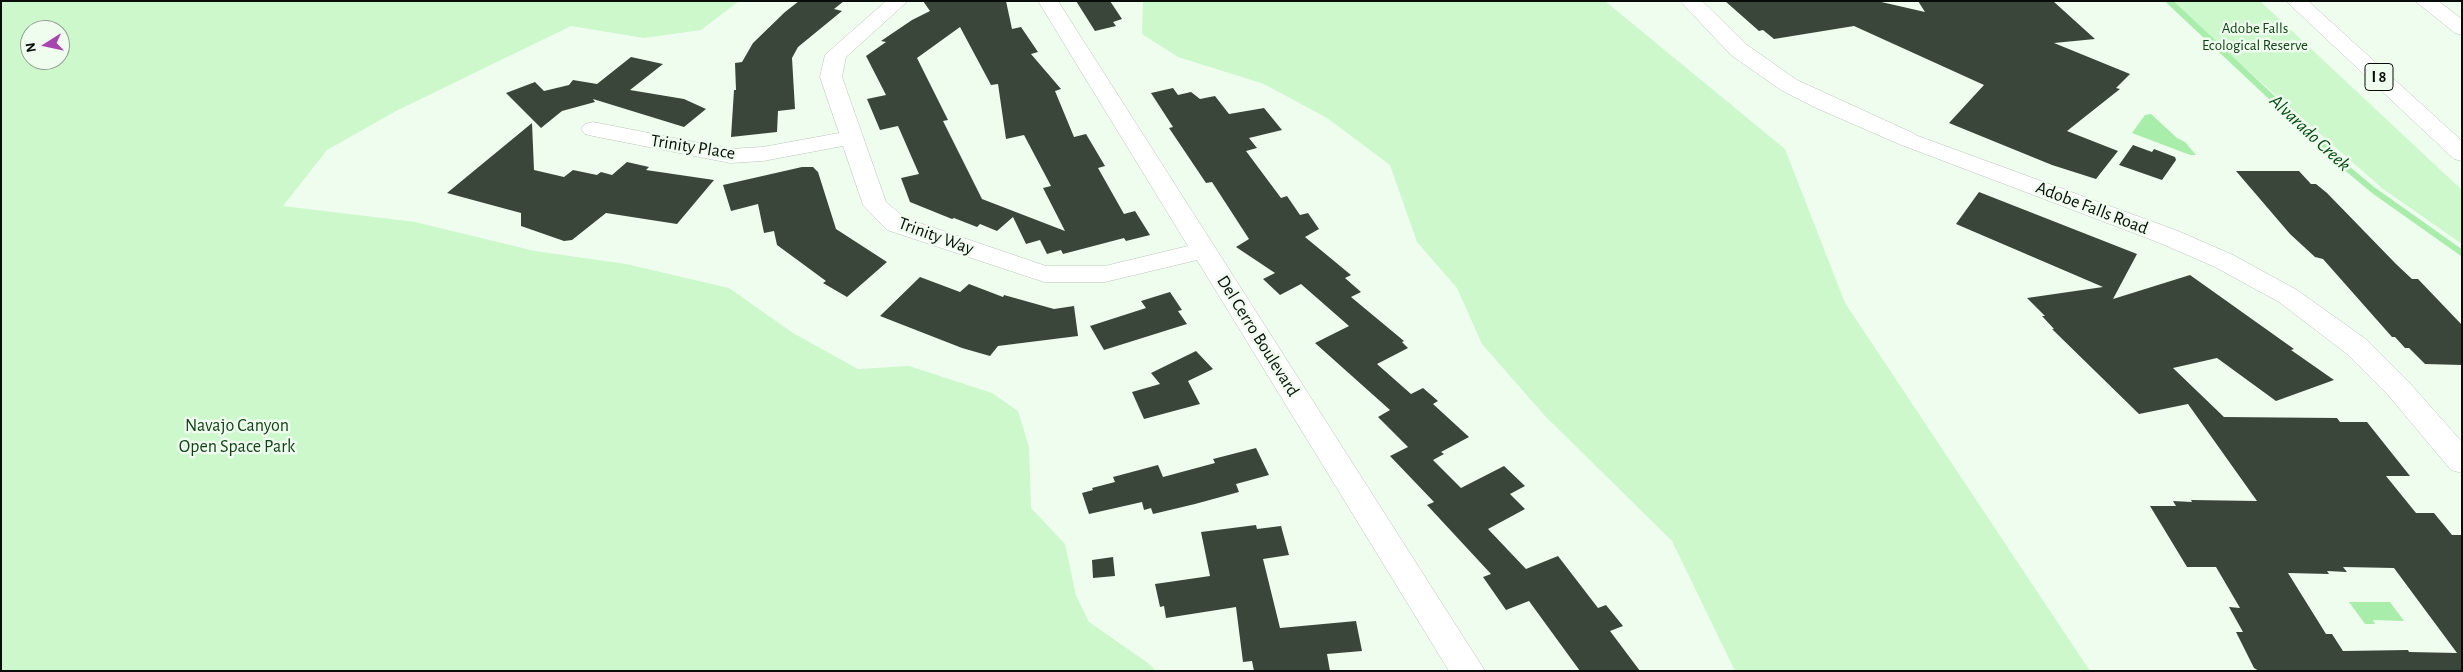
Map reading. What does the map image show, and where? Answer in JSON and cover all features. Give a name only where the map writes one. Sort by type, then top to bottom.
[{"type":"main road","name":"Trinity Way","points":[[898,1],[836,54],[831,77],[875,205],[896,224],[1044,274],[1105,274],[1205,250]]},
{"type":"main road","name":"Del Cerro Boulevard","points":[[1048,1],[1468,671]]},
{"type":"main road","name":"Adobe Falls Road","points":[[1690,1],[1739,50],[1789,85],[1822,102],[1907,139],[2169,237],[2224,261],[2288,296],[2357,347],[2398,388],[2462,462]]},
{"type":"main road","name":"I 8","points":[[2296,1],[2462,154]]},
{"type":"main road","points":[[2426,1],[2462,29]]},
{"type":"main road","name":"Trinity Place","points":[[593,129],[730,156],[763,154],[852,137]]},
{"type":"green space","name":"Navajo Canyon Open Space Park","points":[[1,1],[739,1],[701,30],[644,38],[571,26],[396,111],[327,150],[283,206],[415,222],[535,251],[626,264],[729,288],[793,333],[858,369],[909,366],[992,393],[1018,411],[1029,447],[1031,508],[1065,544],[1076,595],[1089,622],[1148,663],[1156,671],[1,671]]},
{"type":"green space","points":[[1143,1],[1605,1],[1785,149],[1845,303],[2090,671],[1735,671],[1672,541],[1545,416],[1482,344],[1457,288],[1417,242],[1390,165],[1327,118],[1264,84],[1178,57],[1142,34]]},
{"type":"green space","name":"Adobe Falls Ecological Reserve","points":[[2168,1],[2260,1],[2462,190],[2462,244],[2383,189]]},
{"type":"shaded area","points":[[2151,114],[2177,138],[2185,142],[2196,155],[2190,155],[2132,133],[2145,115]]},
{"type":"shaded area","points":[[2349,602],[2390,602],[2404,621],[2373,620],[2375,624],[2365,624]]},
{"type":"building","points":[[799,1],[844,1],[834,9],[842,11],[798,47],[792,58],[795,109],[778,111],[777,132],[731,137],[734,90],[736,90],[735,63],[742,62],[753,43]]},
{"type":"building","points":[[923,1],[1006,1],[1012,29],[1021,27],[1038,52],[1031,54],[1061,89],[1055,91],[1074,137],[1086,134],[1105,166],[1098,168],[1124,214],[1135,211],[1150,235],[1126,241],[1124,238],[1063,254],[1061,250],[1047,254],[1040,240],[1026,244],[1013,217],[997,231],[980,224],[977,227],[954,218],[952,219],[910,202],[901,178],[919,174],[898,126],[880,130],[867,99],[886,95],[866,56],[886,42],[881,41],[912,20],[930,11]],"holes":[[[960,27],[991,85],[998,84],[1006,139],[1024,135],[1051,186],[1043,188],[1065,231],[982,199],[943,121],[948,120],[917,58]]]},
{"type":"building","points":[[1076,1],[1110,1],[1122,19],[1113,22],[1116,26],[1095,31]]},
{"type":"building","points":[[1725,1],[1877,1],[1925,12],[1918,1],[2053,1],[2095,39],[2054,43],[2130,74],[2116,88],[2120,89],[2067,131],[2118,151],[2096,179],[2052,165],[1949,123],[1984,85],[1854,26],[1774,39],[1763,30],[1759,31]]},
{"type":"building","points":[[631,57],[663,64],[630,90],[684,99],[706,109],[684,127],[593,99],[595,102],[562,111],[541,128],[506,93],[535,82],[544,91],[569,85],[573,80],[597,84]]},
{"type":"building","points":[[1173,88],[1178,95],[1191,92],[1200,99],[1215,96],[1229,114],[1264,108],[1282,130],[1249,138],[1257,148],[1246,151],[1281,198],[1287,196],[1300,215],[1308,213],[1319,229],[1305,237],[1351,275],[1345,278],[1361,292],[1351,297],[1404,341],[1402,342],[1408,348],[1377,364],[1411,394],[1423,388],[1438,401],[1433,404],[1469,437],[1441,452],[1444,454],[1433,460],[1461,488],[1504,466],[1525,486],[1510,494],[1525,509],[1488,529],[1526,569],[1558,556],[1598,608],[1606,605],[1623,626],[1610,631],[1640,671],[1580,671],[1529,601],[1506,610],[1483,577],[1491,574],[1427,505],[1434,502],[1390,456],[1408,447],[1378,417],[1390,410],[1315,343],[1349,326],[1301,284],[1280,295],[1263,279],[1275,273],[1236,247],[1249,239],[1212,182],[1206,183],[1169,128],[1173,127],[1151,93]]},
{"type":"building","points":[[532,123],[534,170],[564,177],[573,170],[597,175],[601,172],[612,175],[627,162],[649,167],[646,170],[714,180],[677,224],[606,213],[572,240],[564,241],[521,226],[521,213],[447,193]]},
{"type":"building","points":[[2133,145],[2152,152],[2154,149],[2175,157],[2176,160],[2162,180],[2119,165]]},
{"type":"building","points":[[802,167],[813,167],[818,172],[836,229],[887,262],[847,297],[823,283],[826,281],[777,245],[774,231],[764,233],[758,204],[731,211],[723,185]]},
{"type":"building","points":[[2236,171],[2299,171],[2311,184],[2316,184],[2327,193],[2396,264],[2412,279],[2418,279],[2462,325],[2462,365],[2425,364],[2409,348],[2405,348],[2395,337],[2392,337],[2323,259],[2315,257],[2290,234]]},
{"type":"building","points":[[1979,192],[2137,254],[2113,299],[2190,275],[2334,380],[2276,401],[2217,358],[2173,368],[2224,417],[2337,418],[2340,422],[2367,422],[2410,476],[2386,476],[2416,513],[2434,513],[2452,535],[2462,535],[2462,671],[2259,671],[2254,668],[2236,632],[2243,632],[2229,607],[2240,608],[2216,567],[2187,567],[2150,506],[2176,506],[2173,501],[2192,502],[2191,500],[2257,501],[2188,404],[2139,414],[2052,329],[2054,329],[2042,316],[2045,316],[2027,298],[2103,287],[1956,224]],"holes":[[[2343,567],[2394,568],[2457,653],[2409,652],[2408,650],[2343,651],[2332,634],[2326,634],[2288,573],[2329,574],[2327,571],[2347,572]]]},
{"type":"building","points":[[920,277],[960,292],[969,284],[1003,297],[1004,295],[1054,309],[1074,306],[1078,336],[998,346],[990,356],[962,348],[880,316]]},
{"type":"building","points":[[1170,292],[1182,310],[1178,311],[1187,324],[1104,350],[1090,326],[1146,308],[1141,301]]},
{"type":"building","points":[[1196,351],[1213,369],[1188,381],[1200,404],[1144,419],[1132,392],[1160,384],[1151,373]]},
{"type":"building","points":[[1256,448],[1269,475],[1236,484],[1239,492],[1195,504],[1153,514],[1151,508],[1144,510],[1142,502],[1089,514],[1082,493],[1093,490],[1092,488],[1115,482],[1113,477],[1158,465],[1163,477],[1215,463],[1213,459]]},
{"type":"building","points":[[1256,525],[1257,529],[1281,526],[1289,555],[1263,559],[1280,628],[1356,621],[1362,651],[1327,654],[1330,671],[1254,671],[1252,661],[1243,662],[1236,607],[1166,618],[1164,606],[1160,607],[1155,584],[1210,576],[1201,532]]},
{"type":"building","points":[[1113,557],[1115,576],[1093,578],[1092,560]]},
{"type":"waterway","name":"Alvarado Creek","points":[[2169,1],[2349,170],[2373,190],[2462,253]]}]
